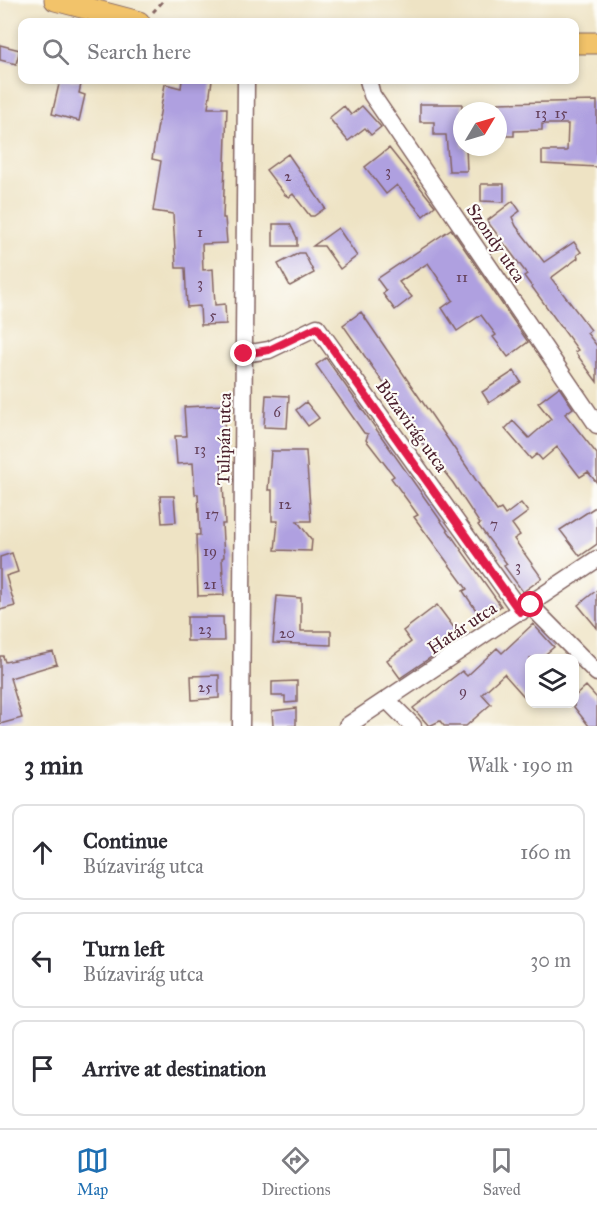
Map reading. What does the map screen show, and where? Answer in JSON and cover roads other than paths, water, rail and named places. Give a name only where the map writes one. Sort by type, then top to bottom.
[{"type":"main road","points":[[55,0],[124,18]]},
{"type":"main road","points":[[579,43],[597,43]]},
{"type":"street","name":"Tulipán utca","points":[[241,726],[246,84]]},
{"type":"street","name":"Szondy utca","points":[[369,84],[372,95],[597,426]]},
{"type":"street","name":"Búzavirág utca","points":[[244,354],[269,350],[317,327],[526,608]]},
{"type":"street","name":"Határ utca","points":[[347,726],[388,701],[597,560]]},
{"type":"street","points":[[526,608],[597,673]]},
{"type":"street","points":[[388,701],[413,726]]}]
